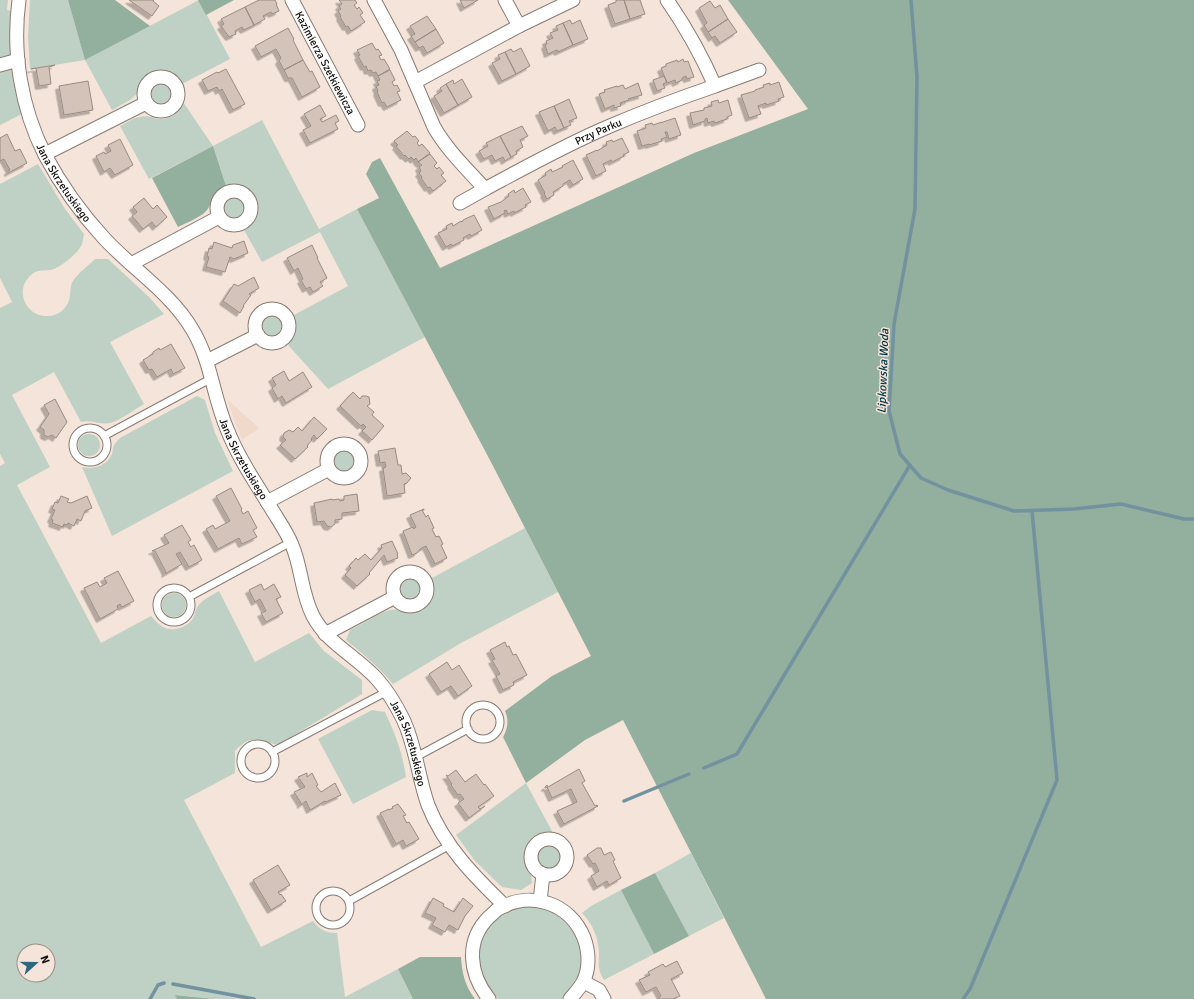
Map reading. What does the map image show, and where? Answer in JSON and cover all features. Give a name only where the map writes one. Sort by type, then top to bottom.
[{"type":"street","name":"Jana Skrzetuskiego","points":[[19,0],[16,33],[22,86],[33,126],[45,154],[68,193],[104,238],[173,304],[192,329],[207,361],[225,426],[245,468],[291,542],[305,598],[312,615],[325,634],[372,674],[386,692],[404,721],[416,757],[428,804],[440,829],[450,845],[476,878],[505,906]]},
{"type":"street","name":"Kazimierza Szetkiewicza","points":[[292,0],[358,125]]},
{"type":"street","points":[[374,0],[401,50],[434,127],[450,150],[485,189]]},
{"type":"street","points":[[505,0],[519,26]]},
{"type":"street","points":[[415,82],[519,26],[574,0]]},
{"type":"street","points":[[667,0],[707,67],[715,86]]},
{"type":"street","points":[[0,64],[18,60]]},
{"type":"street","name":"Przy Parku","points":[[460,203],[562,149],[609,127],[659,106],[759,70]]},
{"type":"street","points":[[45,154],[146,103]]},
{"type":"street","points":[[131,264],[219,217]]},
{"type":"street","points":[[207,361],[258,335]]},
{"type":"street","points":[[267,502],[329,469]]},
{"type":"street","points":[[325,634],[396,597]]},
{"type":"street","points":[[540,901],[544,874]]},
{"type":"street","points":[[489,999],[480,986],[473,968],[473,948],[477,934],[483,923],[498,909],[517,901],[532,900],[548,903],[568,914],[575,920],[581,931],[587,950],[588,964],[584,982],[570,999]]},
{"type":"street","points":[[584,982],[598,990],[604,999]]},
{"type":"lane","points":[[104,436],[212,378]]},
{"type":"lane","points":[[94,428],[99,430],[104,436],[107,444],[106,450],[99,460],[94,462],[82,461],[74,453],[73,442],[78,432],[83,429],[94,428]]},
{"type":"lane","points":[[189,597],[291,542]]},
{"type":"lane","points":[[168,588],[183,590],[189,597],[191,606],[190,611],[188,615],[180,621],[171,622],[162,617],[157,609],[160,594],[168,588]]},
{"type":"lane","points":[[272,752],[386,692]]},
{"type":"lane","points":[[487,705],[499,715],[500,727],[493,736],[488,739],[476,737],[468,730],[466,724],[468,714],[476,706],[487,705]]},
{"type":"lane","points":[[416,757],[468,730]]},
{"type":"lane","points":[[262,744],[267,746],[272,752],[275,760],[274,766],[272,771],[267,776],[262,778],[250,777],[242,769],[241,758],[243,753],[251,745],[262,744]]},
{"type":"lane","points":[[349,901],[450,845]]},
{"type":"lane","points":[[332,891],[342,893],[349,901],[351,907],[350,913],[343,922],[338,925],[326,924],[318,916],[316,910],[318,900],[326,892],[332,891]]},
{"type":"shaded area","points":[[228,400],[259,428],[259,429],[242,439]]},
{"type":"green space","points":[[0,0],[8,0],[7,10],[12,11],[12,51],[10,56],[0,59]]},
{"type":"green space","points":[[30,0],[68,0],[85,60],[30,69],[28,37]]},
{"type":"green space","points":[[68,0],[115,0],[150,26],[85,60]]},
{"type":"green space","points":[[198,0],[234,0],[206,15]]},
{"type":"green space","points":[[199,0],[230,59],[182,84],[176,76],[170,73],[164,71],[151,73],[142,81],[139,86],[138,93],[130,100],[112,110],[85,60]]},
{"type":"green space","points":[[728,0],[1194,0],[1194,999],[766,999],[623,720],[585,740],[526,783],[503,737],[507,724],[505,711],[552,676],[591,656],[492,464],[357,209],[379,198],[366,174],[372,162],[380,158],[440,268],[694,153],[808,109]]},
{"type":"green space","points":[[9,68],[14,71],[22,114],[0,125],[0,69]]},
{"type":"green space","points":[[161,84],[169,87],[172,95],[169,103],[161,106],[153,103],[150,95],[153,87]]},
{"type":"green space","points":[[183,102],[213,146],[149,179],[120,126],[138,117],[146,116],[163,119],[171,117],[177,112]]},
{"type":"green space","points":[[262,120],[319,229],[357,209],[425,337],[328,389],[288,345],[293,338],[295,331],[294,315],[348,286],[320,232],[262,262],[244,230],[252,223],[255,217],[257,208],[254,196],[239,185],[226,186],[213,146]]},
{"type":"green space","points":[[213,146],[226,186],[216,192],[209,207],[203,214],[178,227],[152,178]]},
{"type":"green space","points":[[38,164],[65,209],[84,234],[81,246],[67,261],[54,269],[35,272],[30,276],[23,288],[24,301],[28,307],[38,315],[45,316],[54,315],[62,311],[68,304],[71,285],[78,275],[95,259],[108,259],[149,297],[164,314],[110,342],[144,404],[118,420],[110,423],[88,421],[81,422],[54,372],[12,395],[50,467],[17,485],[101,643],[151,616],[163,627],[175,629],[183,627],[192,620],[197,608],[205,599],[219,591],[255,662],[309,633],[324,651],[362,680],[362,694],[278,745],[260,740],[250,740],[245,742],[235,751],[235,773],[184,800],[261,947],[313,921],[318,927],[324,930],[337,933],[345,997],[398,969],[413,999],[214,999],[176,995],[177,999],[0,999],[0,466],[5,463],[0,454],[0,308],[12,302],[0,278],[0,184]]},
{"type":"green space","points":[[234,197],[242,200],[245,208],[242,216],[234,219],[226,216],[223,208],[226,200]]},
{"type":"green space","points":[[273,315],[281,318],[284,326],[281,334],[273,337],[265,334],[262,326],[265,318]]},
{"type":"green space","points":[[197,396],[205,400],[215,433],[233,471],[112,536],[82,467],[91,468],[107,462],[110,458],[114,445],[120,438]]},
{"type":"green space","points":[[89,434],[97,437],[100,445],[97,453],[89,456],[81,453],[78,445],[81,437]]},
{"type":"green space","points":[[344,451],[352,454],[355,462],[352,470],[344,473],[336,470],[333,462],[336,454]]},
{"type":"green space","points":[[525,528],[558,592],[461,643],[393,684],[376,666],[346,640],[350,630],[375,616],[396,609],[411,612],[423,609],[433,596],[434,590],[432,578]]},
{"type":"green space","points":[[410,578],[418,581],[421,589],[418,597],[410,600],[402,597],[399,589],[402,581]]},
{"type":"green space","points":[[174,593],[182,597],[186,605],[182,613],[174,617],[166,613],[162,605],[166,597]]},
{"type":"green space","points":[[372,710],[385,712],[403,759],[406,777],[353,804],[318,739]]},
{"type":"green space","points":[[526,783],[553,833],[536,838],[528,845],[525,856],[532,883],[521,890],[502,887],[475,861],[456,835]]},
{"type":"green space","points":[[549,845],[554,846],[560,852],[560,862],[554,868],[549,869],[544,868],[538,862],[537,857],[538,852],[544,846]]},
{"type":"green space","points":[[691,853],[724,918],[689,936],[655,873]]},
{"type":"green space","points":[[655,873],[689,936],[654,954],[621,890]]},
{"type":"green space","points":[[621,890],[654,954],[604,980],[599,969],[599,953],[596,936],[592,926],[582,913],[591,906]]},
{"type":"green space","points":[[529,906],[546,909],[561,916],[575,932],[581,943],[583,952],[581,969],[578,978],[562,999],[498,999],[490,990],[480,970],[480,947],[489,926],[504,912]]},
{"type":"green space","points":[[420,957],[461,957],[465,979],[475,999],[413,999],[398,969]]},
{"type":"green space","points":[[175,995],[214,999],[177,999]]},
{"type":"building","points":[[129,0],[154,0],[153,1],[159,6],[152,16]]},
{"type":"building","points":[[259,0],[275,0],[279,11],[272,14],[271,12],[263,16],[265,19],[254,25],[245,7]]},
{"type":"building","points":[[339,0],[355,0],[357,3],[354,5],[357,9],[359,7],[363,13],[360,15],[365,22],[351,31],[348,26],[346,27],[338,11],[341,9],[339,6],[342,4]]},
{"type":"building","points":[[460,0],[478,0],[464,8]]},
{"type":"building","points":[[616,0],[624,0],[630,19],[615,24],[608,5],[616,2]]},
{"type":"building","points":[[624,0],[640,0],[645,14],[630,19]]},
{"type":"building","points":[[710,1],[715,8],[720,5],[728,19],[708,32],[704,25],[707,23],[699,8]]},
{"type":"building","points":[[245,7],[254,25],[244,30],[242,27],[235,31],[236,34],[229,37],[221,26],[224,24],[221,19]]},
{"type":"building","points":[[427,16],[436,29],[415,42],[411,36],[415,34],[410,26]]},
{"type":"building","points":[[728,19],[737,32],[720,43],[715,36],[712,38],[708,32]]},
{"type":"building","points":[[570,20],[572,24],[580,20],[588,39],[573,45],[563,23]]},
{"type":"building","points":[[563,23],[573,45],[558,52],[557,50],[548,54],[545,45],[547,44],[546,41],[553,38],[550,33],[558,30],[556,26]]},
{"type":"building","points":[[288,28],[303,60],[284,70],[279,61],[281,58],[276,49],[261,57],[255,46]]},
{"type":"building","points":[[436,29],[444,43],[427,53],[423,46],[419,48],[415,42]]},
{"type":"building","points":[[372,43],[376,50],[378,49],[382,55],[379,56],[381,60],[384,59],[390,69],[378,76],[376,72],[373,73],[371,70],[368,71],[366,66],[364,67],[358,56],[360,55],[357,50]]},
{"type":"building","points":[[521,48],[530,66],[516,74],[505,52],[511,49],[513,52]]},
{"type":"building","points":[[505,52],[516,74],[502,81],[492,63],[500,59],[498,55]]},
{"type":"building","points":[[683,59],[684,62],[688,61],[694,77],[687,79],[686,76],[676,83],[675,80],[667,83],[661,68],[666,66],[666,64],[677,60],[678,62]]},
{"type":"building","points":[[303,60],[310,72],[312,71],[320,87],[302,97],[292,78],[288,78],[284,70]]},
{"type":"building","points":[[55,65],[49,67],[51,84],[39,86],[36,68]]},
{"type":"building","points":[[226,69],[245,104],[233,110],[222,89],[219,91],[217,87],[208,91],[202,80]]},
{"type":"building","points":[[390,70],[395,80],[392,82],[394,86],[397,85],[400,91],[397,92],[401,100],[387,107],[384,102],[382,103],[376,86],[379,85],[377,81],[380,80],[378,76]]},
{"type":"building","points":[[664,76],[667,82],[663,84],[665,88],[657,91],[653,80]]},
{"type":"building","points":[[462,79],[472,97],[458,105],[446,84],[453,80],[454,84]]},
{"type":"building","points":[[88,81],[93,110],[64,115],[59,86]]},
{"type":"building","points":[[779,82],[784,97],[778,99],[779,101],[758,106],[761,114],[749,118],[741,95],[764,87],[763,85],[770,83],[770,85]]},
{"type":"building","points":[[638,83],[642,95],[620,103],[621,106],[614,108],[614,105],[605,109],[599,94],[605,92],[604,90],[623,85],[625,89]]},
{"type":"building","points":[[446,84],[458,105],[444,113],[434,96],[442,91],[440,88]]},
{"type":"building","points":[[569,99],[577,118],[569,121],[571,125],[564,128],[554,106]]},
{"type":"building","points":[[718,100],[719,103],[728,100],[732,115],[727,117],[727,119],[715,123],[714,121],[708,123],[707,118],[705,121],[693,125],[690,113],[704,110],[704,108],[712,106],[711,102]]},
{"type":"building","points":[[320,105],[326,116],[320,119],[322,122],[336,115],[339,121],[335,123],[338,129],[310,143],[303,130],[311,126],[304,114]]},
{"type":"building","points":[[554,106],[564,128],[557,131],[555,127],[548,131],[539,112]]},
{"type":"building","points":[[675,118],[681,135],[669,139],[667,132],[665,132],[667,137],[661,139],[662,141],[642,146],[637,131],[646,128],[645,125],[662,123]]},
{"type":"building","points":[[522,126],[528,136],[520,140],[523,147],[516,151],[517,154],[511,157],[500,136]]},
{"type":"building","points":[[407,131],[413,137],[415,136],[419,141],[417,143],[419,146],[422,144],[430,153],[418,162],[416,158],[414,160],[411,157],[409,159],[405,155],[404,156],[394,141]]},
{"type":"building","points":[[7,134],[15,151],[20,149],[27,163],[8,173],[10,170],[4,159],[0,161],[0,138]]},
{"type":"building","points":[[500,136],[511,157],[505,161],[503,157],[495,161],[492,155],[484,159],[479,151],[488,146],[486,143]]},
{"type":"building","points":[[622,138],[629,152],[612,162],[611,160],[603,164],[606,171],[596,176],[586,155],[607,145],[606,142],[612,140],[613,142]]},
{"type":"building","points":[[120,139],[133,165],[115,175],[110,168],[104,172],[96,156],[104,152],[105,154],[111,151],[108,145]]},
{"type":"building","points":[[430,154],[437,163],[434,166],[437,169],[439,167],[444,173],[441,175],[446,181],[433,191],[430,187],[428,188],[421,178],[422,177],[419,173],[421,171],[419,167],[422,165],[418,162]]},
{"type":"building","points":[[573,160],[583,179],[573,185],[570,180],[568,181],[553,192],[554,195],[547,199],[538,180],[546,175],[545,173],[551,169],[552,172]]},
{"type":"building","points":[[523,188],[531,202],[525,205],[526,207],[514,213],[514,211],[508,214],[506,210],[504,211],[505,213],[494,219],[488,207],[501,202],[514,190],[515,193]]},
{"type":"building","points":[[144,198],[153,209],[157,205],[167,217],[156,227],[152,222],[143,229],[132,216],[137,212],[133,207]]},
{"type":"building","points":[[474,215],[482,230],[471,236],[470,234],[463,238],[464,240],[452,246],[451,244],[446,247],[438,233],[447,229],[446,226],[452,223],[453,226]]},
{"type":"building","points":[[244,241],[248,253],[234,259],[230,257],[225,272],[206,267],[209,257],[207,256],[209,248],[212,249],[214,242],[232,248],[233,245]]},
{"type":"building","points":[[312,245],[327,278],[320,282],[323,286],[313,292],[310,287],[306,289],[301,280],[303,279],[298,268],[294,271],[287,258]]},
{"type":"building","points":[[254,277],[259,288],[249,294],[251,295],[240,313],[223,301],[234,284],[238,286]]},
{"type":"building","points":[[171,344],[185,368],[173,374],[171,369],[157,377],[152,369],[149,370],[143,360],[159,348],[160,350]]},
{"type":"building","points":[[284,371],[289,381],[303,372],[312,387],[286,403],[282,396],[278,399],[272,388],[276,385],[272,378]]},
{"type":"building","points":[[353,392],[360,399],[362,396],[369,397],[370,404],[367,406],[374,412],[372,415],[384,426],[372,440],[362,431],[366,427],[363,424],[361,426],[340,406]]},
{"type":"building","points":[[55,399],[67,422],[56,438],[52,435],[48,437],[44,435],[44,430],[40,427],[49,414],[44,405]]},
{"type":"building","points":[[314,417],[327,429],[317,439],[314,435],[307,446],[308,447],[295,459],[280,445],[286,440],[283,437],[284,433],[289,430],[293,432],[298,427],[302,431]]},
{"type":"building","points":[[395,448],[398,465],[401,465],[402,474],[406,473],[411,478],[404,484],[405,493],[387,496],[383,468],[386,467],[385,462],[380,463],[378,451]]},
{"type":"building","points":[[231,488],[243,514],[248,511],[257,528],[253,530],[257,537],[242,544],[239,538],[218,549],[206,529],[213,525],[215,529],[230,521],[216,496]]},
{"type":"building","points":[[357,494],[359,511],[342,513],[342,519],[335,520],[335,524],[331,527],[327,526],[324,521],[317,522],[314,503],[332,499],[339,499],[340,501],[344,500],[344,496]]},
{"type":"building","points":[[61,496],[69,499],[67,502],[71,503],[87,496],[92,508],[85,511],[81,521],[77,519],[74,526],[68,523],[67,525],[64,524],[63,527],[52,523],[53,520],[51,519],[55,510],[52,509],[55,502],[58,503]]},
{"type":"building","points":[[424,509],[422,510],[426,517],[428,515],[436,537],[439,536],[443,544],[441,545],[447,558],[435,564],[426,546],[412,555],[403,531],[413,527],[414,529],[416,527],[410,515]]},
{"type":"building","points":[[182,525],[191,540],[188,542],[191,547],[194,545],[202,560],[189,567],[180,552],[176,554],[182,564],[165,574],[166,572],[155,551],[152,551],[169,543],[164,535]]},
{"type":"building","points":[[392,541],[398,554],[398,558],[387,562],[384,555],[369,573],[370,574],[357,586],[345,575],[351,568],[349,566],[356,558],[358,560],[365,554],[371,560],[382,548],[381,545]]},
{"type":"building","points":[[118,571],[134,601],[122,607],[120,604],[117,606],[118,609],[100,619],[84,588],[97,582],[100,587],[107,583],[104,578]]},
{"type":"building","points":[[261,584],[264,590],[274,584],[281,597],[276,599],[283,613],[266,622],[261,613],[266,611],[260,599],[255,602],[249,590]]},
{"type":"building","points":[[505,642],[507,647],[509,646],[513,655],[516,654],[527,675],[513,682],[514,685],[503,690],[496,676],[500,674],[492,660],[495,659],[490,650]]},
{"type":"building","points":[[447,662],[452,670],[459,665],[472,686],[458,696],[451,686],[441,692],[429,674]]},
{"type":"building","points":[[579,769],[585,781],[582,783],[595,806],[598,806],[564,824],[557,811],[577,802],[571,789],[552,798],[547,787],[545,787],[547,785],[548,787]]},
{"type":"building","points":[[456,770],[465,782],[476,774],[494,796],[478,807],[480,809],[485,806],[469,818],[458,803],[464,799],[460,794],[458,795],[446,775],[448,776]]},
{"type":"building","points":[[307,773],[307,777],[312,773],[318,785],[316,786],[321,792],[335,783],[341,795],[326,802],[325,801],[310,810],[306,801],[301,805],[294,792],[305,787],[298,777]]},
{"type":"building","points":[[398,804],[406,815],[403,816],[407,823],[409,822],[419,839],[406,846],[403,840],[396,844],[380,813],[393,808],[392,807]]},
{"type":"building","points":[[597,848],[601,848],[604,855],[611,852],[615,860],[613,861],[621,878],[609,885],[607,881],[597,887],[591,876],[599,871],[595,863],[593,864],[587,855]]},
{"type":"building","points":[[278,865],[290,885],[278,892],[286,901],[271,910],[253,880]]},
{"type":"building","points":[[433,898],[454,912],[463,898],[473,906],[465,916],[458,930],[449,925],[445,932],[432,925],[436,918],[425,913]]},
{"type":"building","points":[[677,961],[683,973],[671,979],[680,996],[673,999],[657,999],[661,996],[656,987],[646,992],[639,980],[650,975],[648,972],[663,964],[665,967]]},
{"type":"waterway","name":"Lipkowska Woda","points":[[911,0],[917,77],[915,209],[894,324],[889,411],[900,454],[921,478],[948,490],[1014,511],[1074,509],[1121,504],[1184,519],[1194,519]]},
{"type":"waterway","points":[[704,768],[737,754],[910,465]]},
{"type":"waterway","points":[[963,999],[970,989],[1057,780],[1032,511]]},
{"type":"waterway","points":[[624,801],[689,774]]},
{"type":"waterway","points":[[150,999],[158,985],[164,983]]},
{"type":"waterway","points":[[173,984],[254,999]]}]
